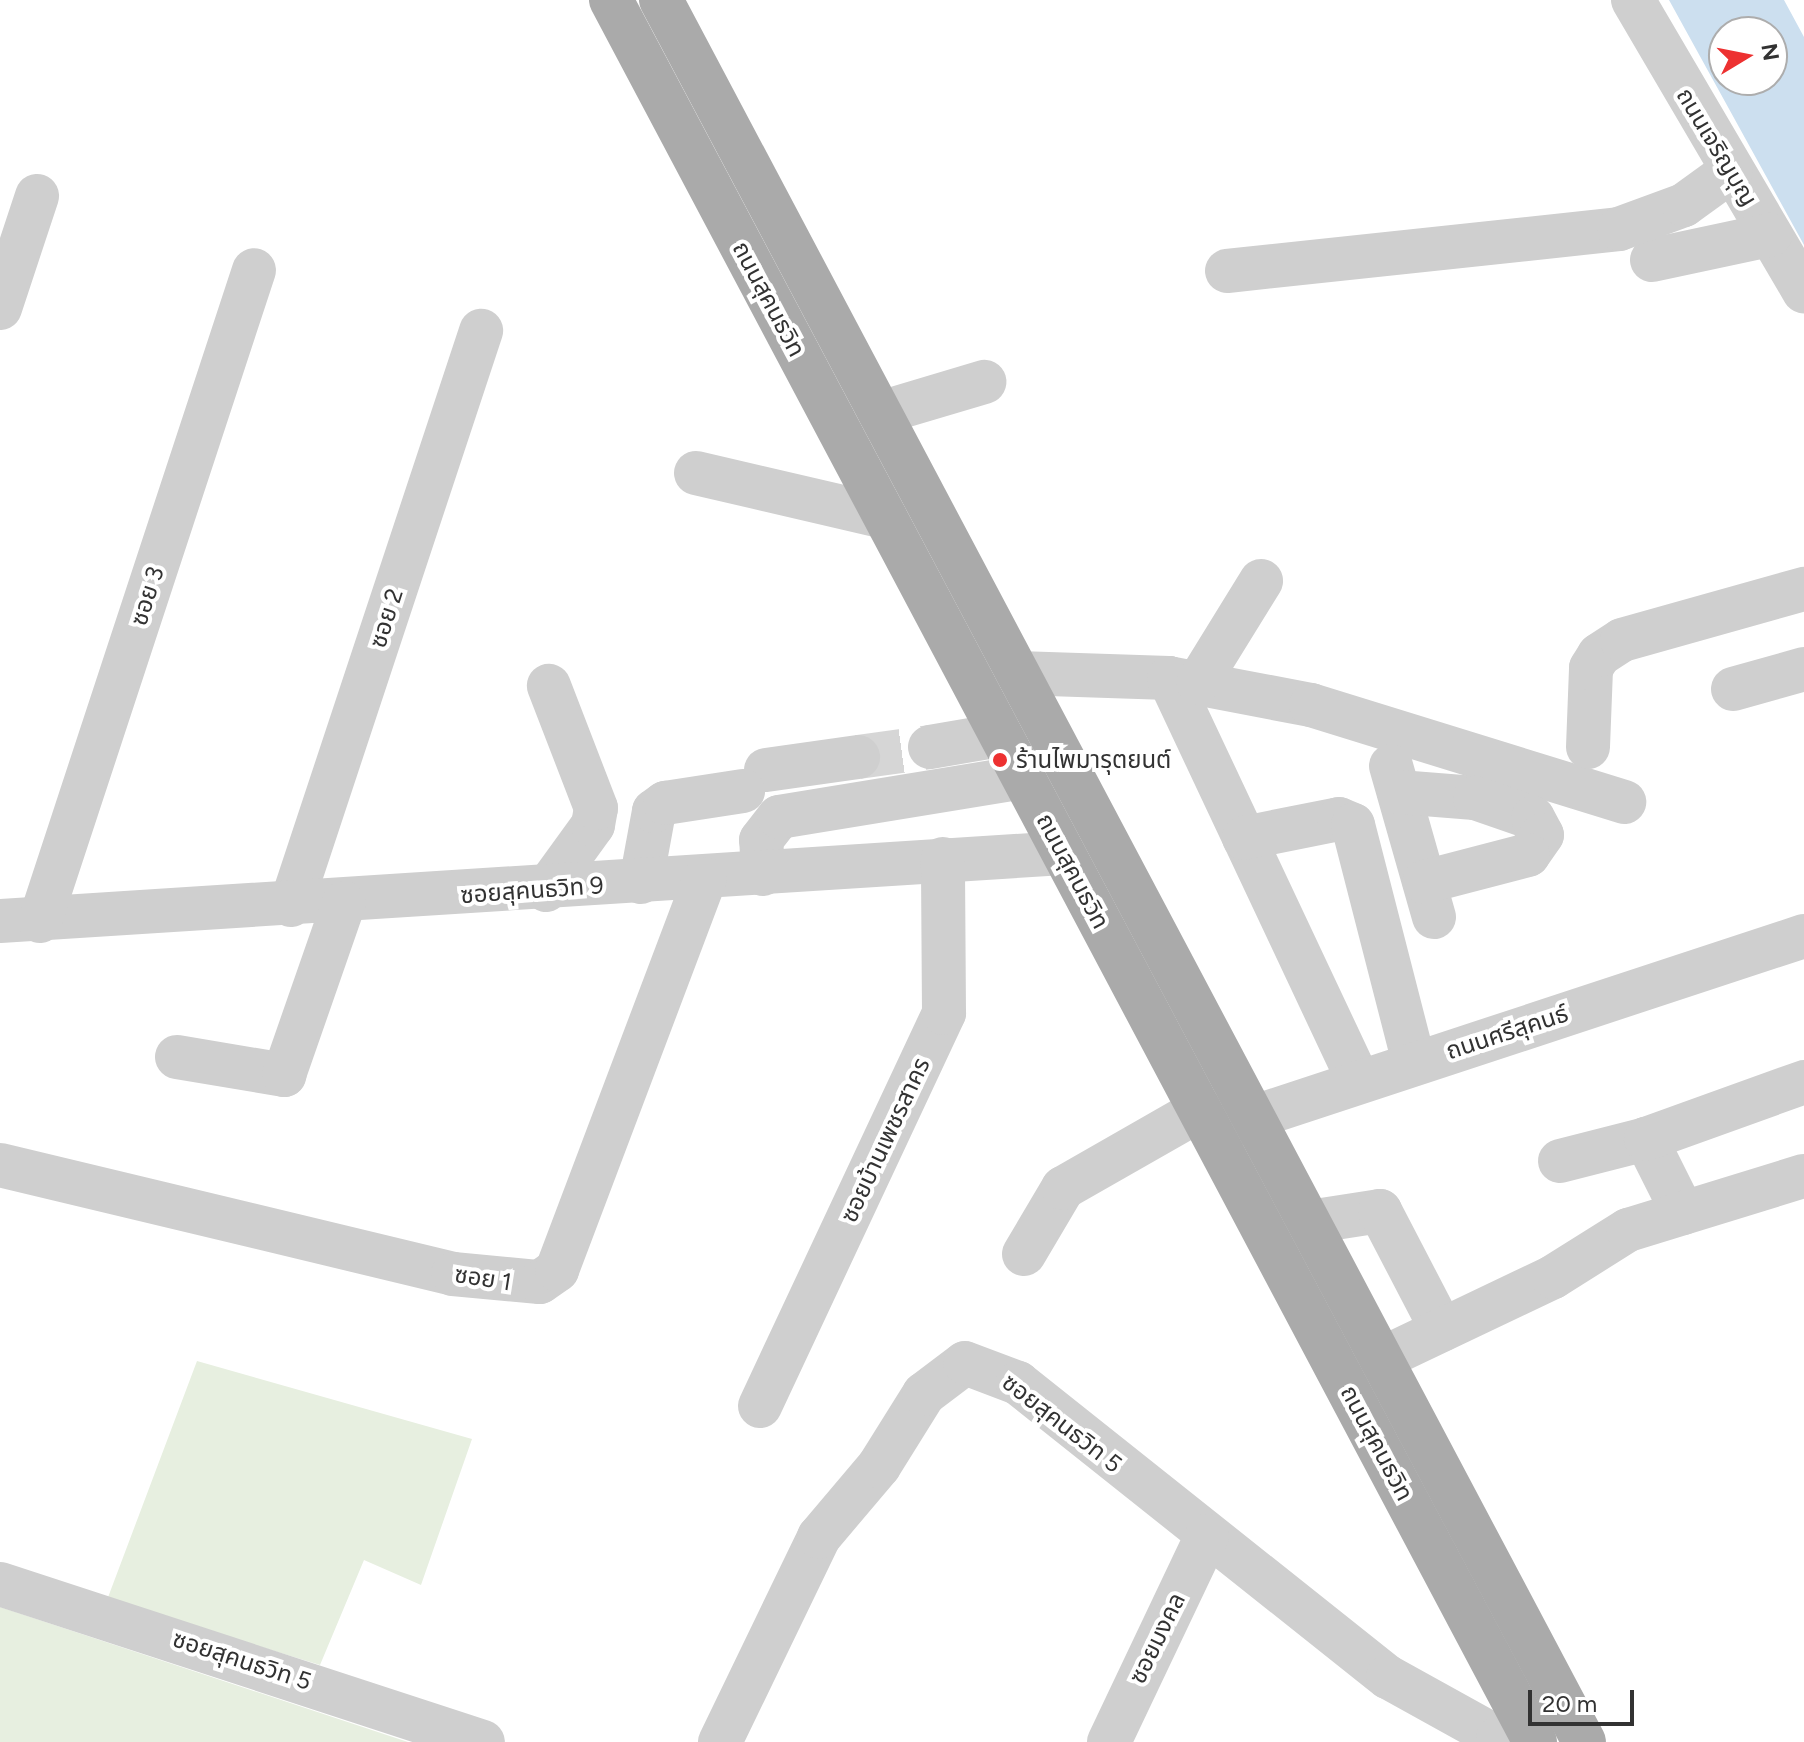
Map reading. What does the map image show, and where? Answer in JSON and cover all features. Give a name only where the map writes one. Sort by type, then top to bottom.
[{"type":"main road","name":"ถนนสุคนธวิท","points":[[611,0],[1206,1121],[1516,1740]]},
{"type":"main road","name":"ถนนสุคนธวิท","points":[[661,0],[1584,1742]]},
{"type":"street","name":"ถนนเจริญบุญ","points":[[1633,0],[1804,292]]},
{"type":"street","points":[[1227,271],[1619,229],[1684,205],[1731,171]]},
{"type":"street","points":[[0,308],[37,196]]},
{"type":"street","points":[[1652,260],[1770,235]]},
{"type":"street","name":"ซอย 3","points":[[20,921],[254,270]]},
{"type":"street","name":"ซอย 2","points":[[291,905],[481,331]]},
{"type":"street","points":[[880,413],[984,382]]},
{"type":"street","points":[[696,473],[885,517]]},
{"type":"street","points":[[1183,680],[1261,581]]},
{"type":"street","points":[[1588,747],[1591,668],[1599,655],[1622,640],[1804,589]]},
{"type":"street","points":[[1733,689],[1804,669]]},
{"type":"street","points":[[1018,673],[1183,680],[1380,725],[1624,802]]},
{"type":"street","points":[[1183,680],[1244,838],[1358,1079]]},
{"type":"street","points":[[546,890],[593,825],[596,808],[549,686]]},
{"type":"street","points":[[1380,725],[1429,900],[1528,855],[1542,835],[1533,818],[1475,798],[1399,792]]},
{"type":"street","points":[[930,747],[1000,735]]},
{"type":"street","points":[[641,882],[654,811],[665,803],[858,757]]},
{"type":"street","points":[[763,874],[761,840],[779,817],[1023,777]]},
{"type":"street","points":[[1244,838],[1339,819],[1353,825],[1414,1062]]},
{"type":"street","name":"ซอยสุคนธวิท 9","points":[[20,921],[546,890],[943,859],[1063,853]]},
{"type":"street","name":"ซอยบ้านเพชรสาคร","points":[[760,1406],[944,1013],[943,859]]},
{"type":"street","name":"ซอย 1","points":[[0,1165],[453,1274],[540,1282],[557,1270],[705,879]]},
{"type":"street","points":[[177,1057],[284,1075],[344,903]]},
{"type":"street","name":"ถนนศรีสุคนธ์","points":[[1024,1254],[1063,1188],[1206,1121],[1251,1113],[1804,936]]},
{"type":"street","points":[[1560,1161],[1646,1139],[1804,1082]]},
{"type":"street","points":[[1646,1139],[1683,1213]]},
{"type":"street","points":[[1381,1359],[1553,1277],[1628,1230],[1804,1176]]},
{"type":"street","points":[[1309,1222],[1380,1211],[1442,1330]]},
{"type":"street","name":"ซอยสุคนธวิท 5","points":[[720,1742],[819,1537],[879,1466],[932,1385],[965,1363],[1018,1383],[1388,1677],[1516,1740]]},
{"type":"street","name":"ซอยมงคล","points":[[1109,1742],[1207,1536]]},
{"type":"street","name":"ซอยสุคนธวิท 5","points":[[0,1584],[483,1742]]},
{"type":"green space","points":[[197,1361],[472,1439],[421,1585],[364,1560],[320,1665],[107,1600]]},
{"type":"green space","points":[[0,1607],[408,1742],[0,1742]]},
{"type":"water","points":[[1669,0],[1784,0],[1804,37],[1804,245],[1722,96],[1788,96],[1788,16],[1708,16],[1708,71]]},
{"type":"tunnel","points":[[858,757],[930,747]]},
{"type":"place","name":"ร้านไพมารุตยนต์","points":[[1000,760]]}]
